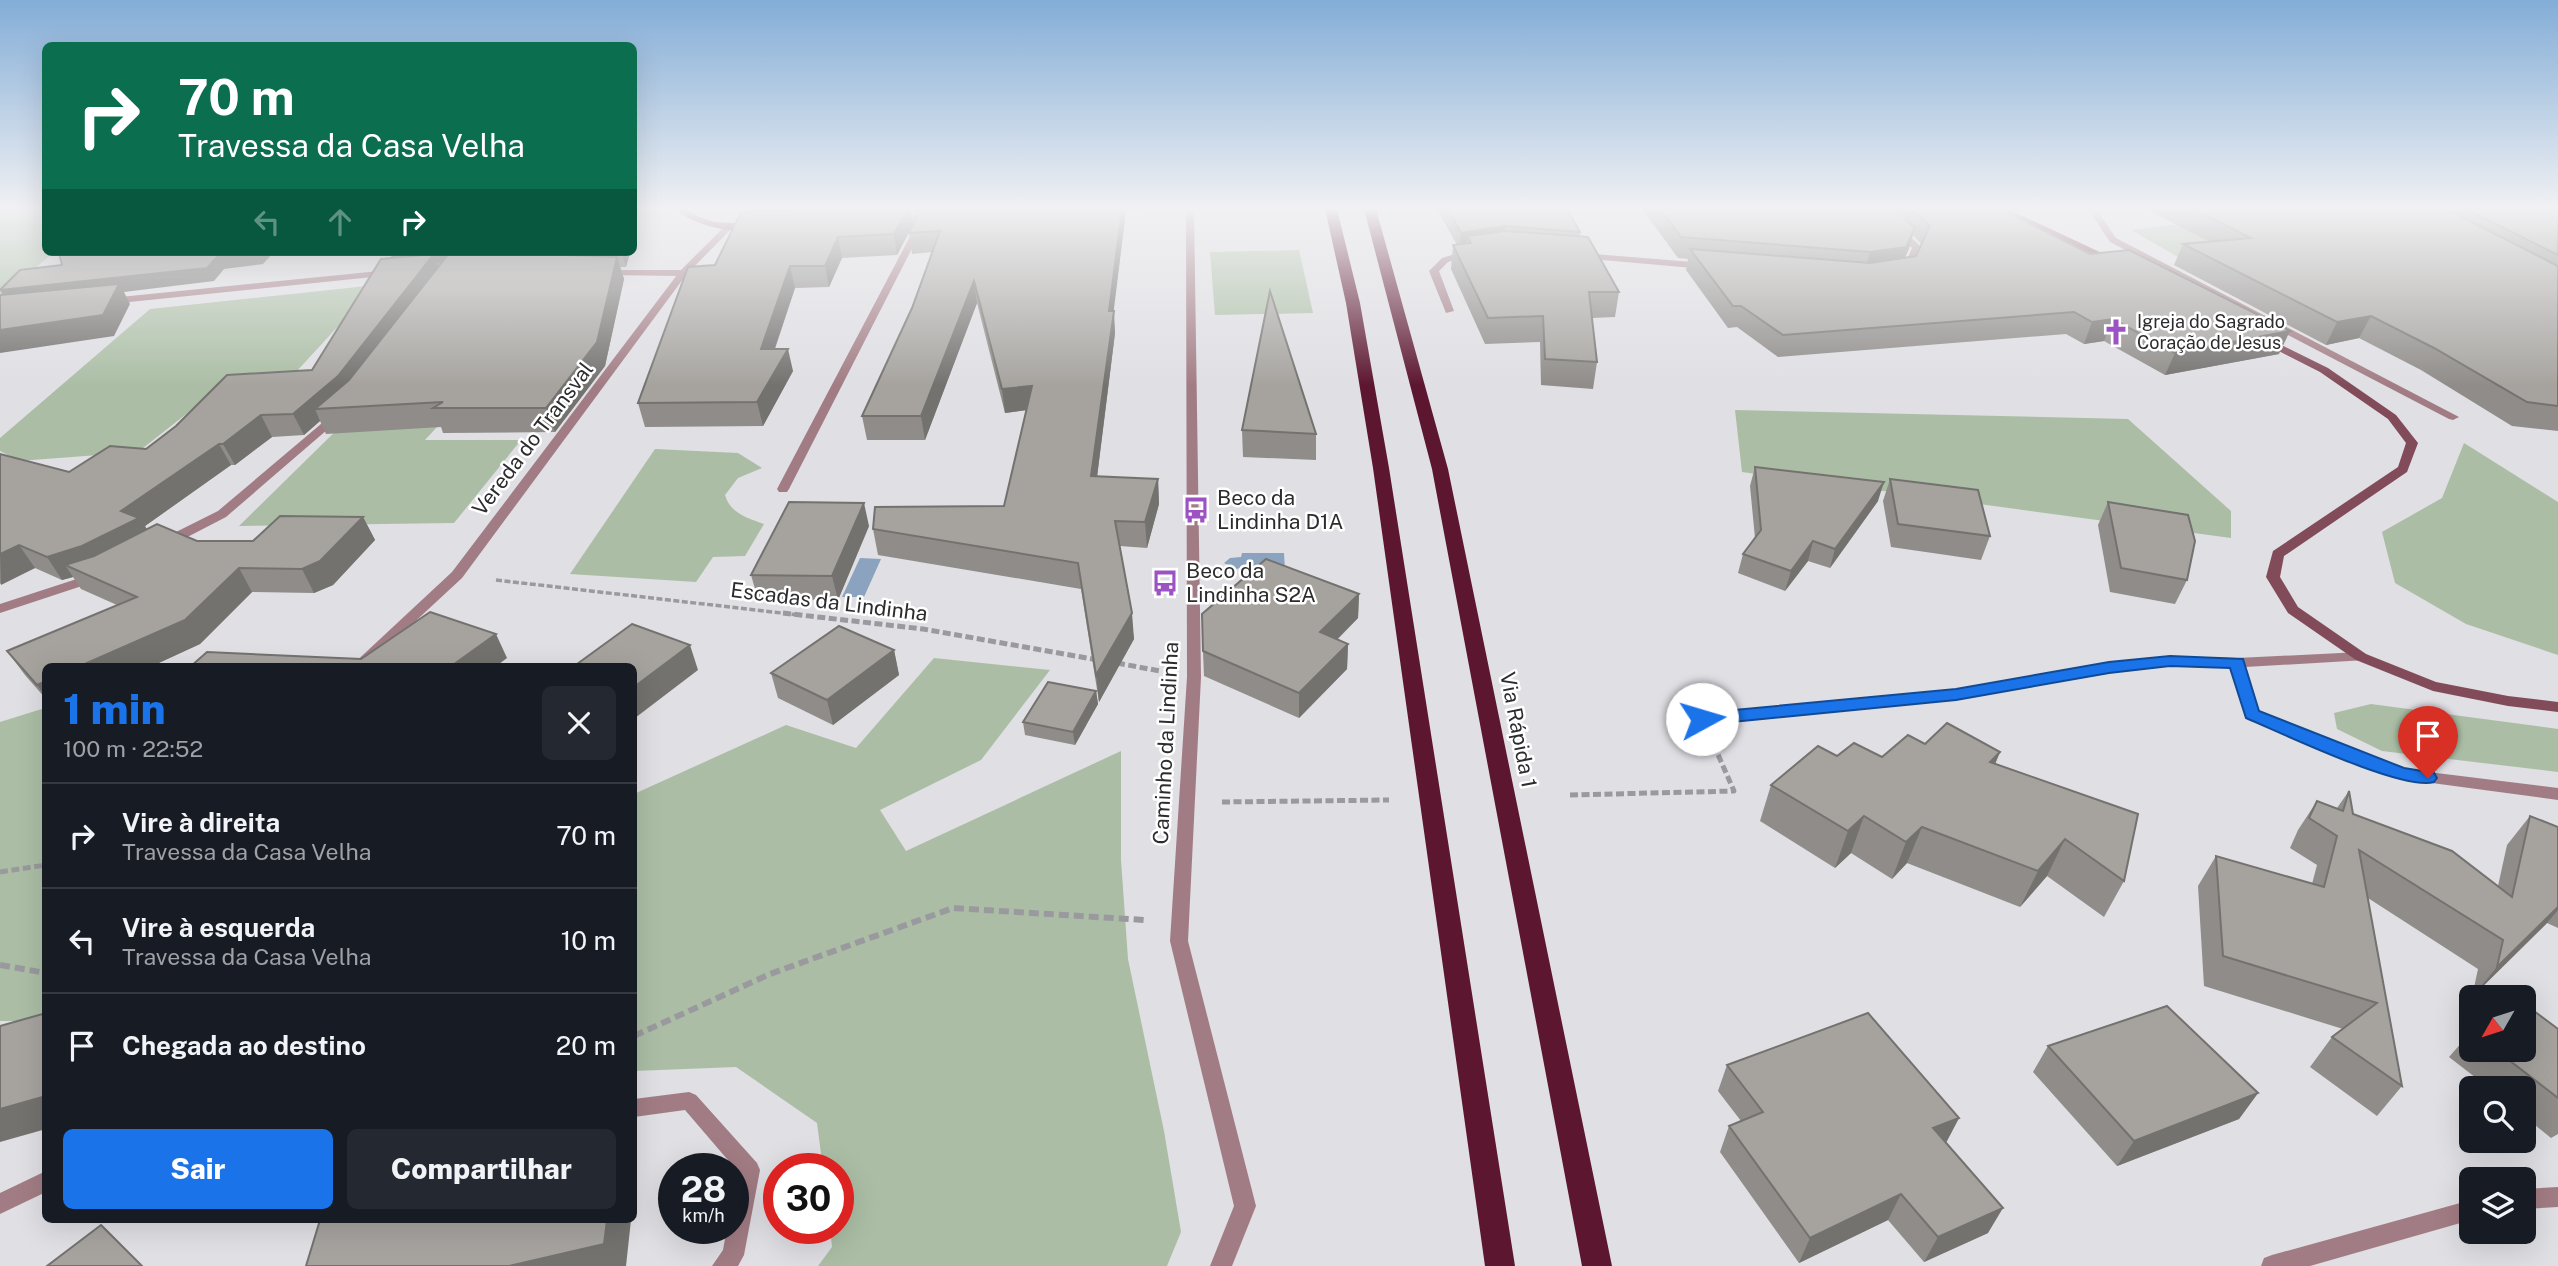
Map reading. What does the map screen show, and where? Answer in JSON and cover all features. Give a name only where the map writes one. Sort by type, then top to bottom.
[{"type":"highway","points":[[1345,268],[1381,468],[1500,1266]]},
{"type":"highway","name":"Via Rápida 1","points":[[1386,268],[1440,469],[1597,1266]]},
{"type":"main road","points":[[2254,334],[2324,370],[2392,417],[2412,443],[2403,470],[2278,554],[2273,577],[2293,610],[2361,657],[2433,685],[2508,701],[2558,707]]},
{"type":"street","name":"Vereda do Transval","points":[[361,663],[457,575],[688,268]]},
{"type":"street","points":[[783,489],[898,268]]},
{"type":"street","name":"Caminho da Lindinha","points":[[1191,268],[1194,677],[1179,941],[1245,1206],[1221,1266]]},
{"type":"street","points":[[1437,268],[1434,271],[1449,312]]},
{"type":"street","points":[[1895,274],[1906,272],[1908,268]]},
{"type":"street","points":[[2167,268],[2453,417]]},
{"type":"street","points":[[96,302],[398,272]]},
{"type":"street","points":[[599,273],[683,273]]},
{"type":"street","points":[[150,550],[222,514],[344,410]]},
{"type":"street","points":[[0,609],[103,575]]},
{"type":"street","points":[[1702,719],[1956,694],[2109,668],[2170,661],[2237,663],[2361,657]]},
{"type":"street","points":[[2237,663],[2252,714],[2402,774],[2558,794]]},
{"type":"street","points":[[637,1108],[690,1101],[750,1170],[733,1255],[723,1266]]},
{"type":"street","points":[[0,1204],[42,1183]]},
{"type":"street","points":[[2536,1198],[2558,1197]]},
{"type":"street","points":[[2272,1266],[2459,1213]]},
{"type":"path","name":"Escadas da Lindinha","points":[[457,575],[923,629],[1194,677]]},
{"type":"path","points":[[1570,795],[1734,791],[1702,719]]},
{"type":"path","points":[[1186,802],[1389,800]]},
{"type":"path","points":[[0,872],[42,866]]},
{"type":"path","points":[[637,1035],[770,974],[953,908],[1180,922]]},
{"type":"path","points":[[0,965],[42,972]]},
{"type":"green space","points":[[0,268],[35,268],[0,298]]},
{"type":"green space","points":[[1211,268],[1303,268],[1313,313],[1215,315]]},
{"type":"green space","points":[[376,285],[296,372],[232,378],[138,452],[19,461],[0,451],[0,438],[150,309]]},
{"type":"green space","points":[[1735,410],[2128,419],[2231,511],[2231,538],[1742,472]]},
{"type":"green space","points":[[448,415],[425,440],[521,440],[454,523],[239,526],[351,416]]},
{"type":"green space","points":[[2464,443],[2558,502],[2558,655],[2466,624],[2395,583],[2382,532],[2442,498]]},
{"type":"green space","points":[[655,449],[738,453],[762,468],[738,478],[725,495],[735,511],[764,524],[745,556],[713,557],[696,582],[570,574]]},
{"type":"green space","points":[[934,658],[1050,670],[981,760],[880,810],[906,851],[1121,751],[1121,860],[1128,959],[1164,1131],[1181,1232],[1167,1266],[818,1266],[832,1244],[854,1244],[854,1153],[821,1153],[817,1123],[736,1067],[637,1071],[637,793],[786,725],[856,748]]},
{"type":"green space","points":[[2371,704],[2558,729],[2558,772],[2382,751],[2337,729],[2334,713]]},
{"type":"green space","points":[[42,709],[42,1021],[0,1021],[0,722]]},
{"type":"water","points":[[1242,553],[1284,553],[1285,570],[1242,571],[1241,568],[1236,569],[1224,563],[1230,558],[1241,557]]},
{"type":"water","points":[[860,558],[881,559],[864,597],[842,597]]},
{"type":"building","points":[[36,268],[206,268],[0,290],[20,270]]},
{"type":"building","points":[[375,268],[423,268],[338,376],[293,414],[261,415],[223,444],[219,444],[121,511],[139,518],[82,546],[47,557],[19,545],[0,554],[0,454],[69,472],[110,446],[146,449],[176,426],[227,375],[312,370]]},
{"type":"building","points":[[437,268],[614,268],[597,342],[546,408],[433,408],[443,402],[315,409],[349,380]]},
{"type":"building","points":[[688,268],[789,268],[761,349],[788,349],[757,402],[638,403]]},
{"type":"building","points":[[927,268],[1114,268],[1109,311],[1114,311],[1091,476],[1158,479],[1145,522],[1115,521],[1132,613],[1096,675],[1078,563],[873,529],[875,507],[1004,506],[1032,386],[1002,389],[974,281],[921,416],[862,416],[912,308]]},
{"type":"building","points":[[1464,268],[1606,268],[1619,292],[1589,292],[1597,362],[1545,359],[1543,316],[1488,318]]},
{"type":"building","points":[[1704,268],[2165,268],[2290,331],[2175,353],[2113,319],[2092,322],[2074,312],[1783,335],[1741,306],[1733,306]]},
{"type":"building","points":[[2231,268],[2558,268],[2558,406],[2527,402],[2434,348],[2371,316],[2337,322]]},
{"type":"building","points":[[119,284],[103,315],[0,330],[0,295]]},
{"type":"building","points":[[1270,291],[1316,434],[1242,430]]},
{"type":"building","points":[[1755,467],[1884,482],[1835,549],[1813,541],[1791,571],[1743,554],[1761,530]]},
{"type":"building","points":[[1890,479],[1978,490],[1990,536],[1898,524]]},
{"type":"building","points":[[789,502],[864,503],[832,576],[751,575]]},
{"type":"building","points":[[2108,502],[2188,515],[2195,541],[2187,580],[2121,568]]},
{"type":"building","points":[[280,516],[363,517],[320,561],[302,569],[239,568],[185,620],[87,663],[42,663],[42,683],[37,685],[7,651],[137,597],[65,565],[94,556],[157,524],[197,541],[253,541]]},
{"type":"building","points":[[1266,559],[1359,594],[1320,632],[1348,644],[1299,693],[1203,651],[1202,614]]},
{"type":"building","points":[[430,612],[496,634],[456,663],[195,663],[207,652],[361,659]]},
{"type":"building","points":[[632,624],[690,645],[637,685],[637,663],[578,663]]},
{"type":"building","points":[[839,626],[894,650],[827,700],[771,673]]},
{"type":"building","points":[[1048,682],[1096,691],[1073,732],[1023,722]]},
{"type":"building","points":[[1947,723],[2000,752],[1990,762],[2138,814],[2124,881],[2065,839],[2038,871],[1922,827],[1906,842],[1864,816],[1848,831],[1771,785],[1818,746],[1837,756],[1854,743],[1882,757],[1908,735],[1925,744]]},
{"type":"building","points":[[2349,791],[2353,814],[2452,851],[2512,897],[2530,816],[2558,827],[2558,907],[2497,967],[2503,940],[2359,850],[2402,1086],[2332,1037],[2377,1003],[2223,956],[2216,856],[2324,887],[2337,836],[2309,818],[2317,801],[2343,811]]},
{"type":"building","points":[[2167,1006],[2258,1093],[2134,1141],[2048,1046]]},
{"type":"building","points":[[2536,1012],[2558,1029],[2558,1098],[2536,1081],[2536,1076],[2530,1076],[2512,1062],[2536,1062]]},
{"type":"building","points":[[1868,1013],[1959,1118],[1933,1128],[2003,1208],[1938,1237],[1901,1194],[1810,1238],[1729,1126],[1763,1112],[1727,1065]]},
{"type":"building","points":[[42,1014],[42,1097],[0,1109],[0,1026]]},
{"type":"building","points":[[319,1223],[607,1223],[604,1244],[509,1266],[306,1266]]},
{"type":"building","points":[[101,1225],[142,1266],[47,1266]]},
{"type":"place","name":"Igreja do Sagrado Coração de Jesus","points":[[2116,332]]},
{"type":"place","name":"Beco da Lindinha D1A","points":[[1196,510]]},
{"type":"place","name":"Beco da Lindinha S2A","points":[[1165,583]]},
{"type":"route","points":[[1702,719],[1956,694],[2109,668],[2170,661],[2237,663],[2252,714],[2402,774],[2428,778]]}]
